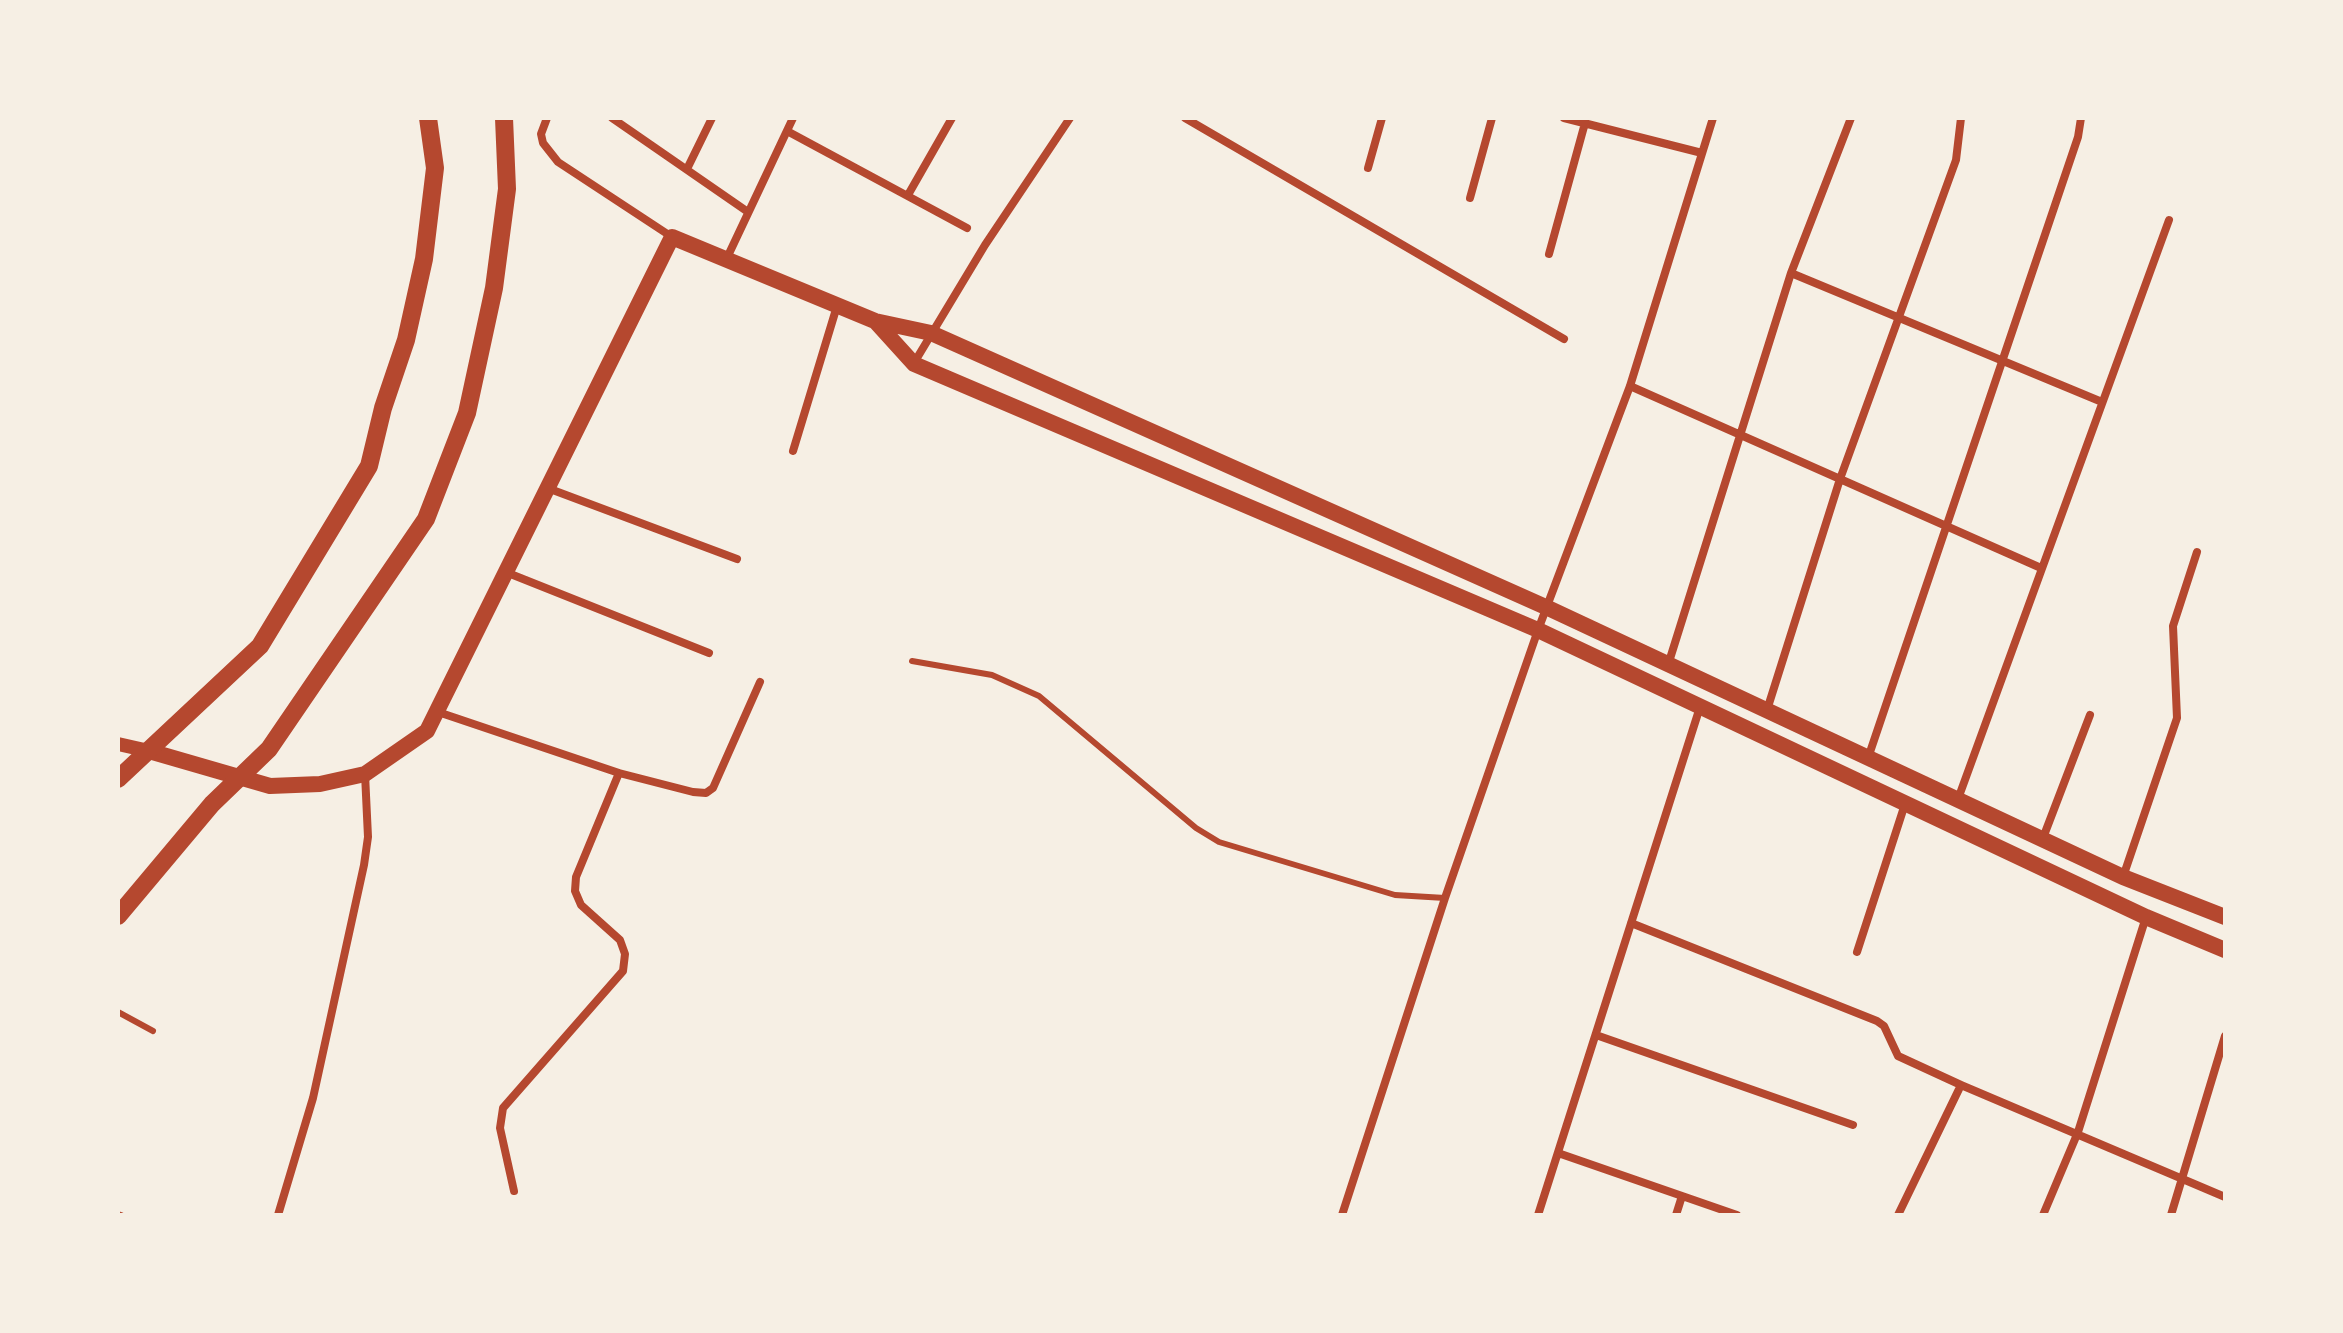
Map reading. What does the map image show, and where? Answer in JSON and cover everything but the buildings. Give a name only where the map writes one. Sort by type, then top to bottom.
[{"type":"highway","points":[[118,779],[260,646],[369,466],[383,408],[406,340],[424,259],[435,168],[428,118]]},
{"type":"highway","points":[[118,916],[212,804],[269,749],[426,519],[467,413],[494,288],[507,189],[504,118]]},
{"type":"main road","points":[[149,751],[270,786],[320,784],[365,774],[427,731],[550,489],[672,237],[875,321],[931,333],[1548,608],[2123,877],[2225,917]]},
{"type":"main road","points":[[875,321],[914,364],[1538,630],[2146,917],[2225,950]]},
{"type":"street","points":[[547,118],[541,134],[543,143],[558,162],[672,237]]},
{"type":"street","points":[[612,118],[748,212]]},
{"type":"street","points":[[687,169],[712,118]]},
{"type":"street","points":[[726,261],[793,118]]},
{"type":"street","points":[[908,195],[952,118]]},
{"type":"street","points":[[914,364],[985,245],[1070,118]]},
{"type":"street","points":[[1185,118],[1564,339]]},
{"type":"street","points":[[1368,168],[1382,118]]},
{"type":"street","points":[[1470,198],[1492,118]]},
{"type":"street","points":[[1564,118],[1702,153]]},
{"type":"street","points":[[1342,1215],[1445,898],[1538,630],[1630,386],[1713,118]]},
{"type":"street","points":[[1668,665],[1791,273],[1851,118]]},
{"type":"street","points":[[1767,710],[1840,479],[1956,160],[1961,118]]},
{"type":"street","points":[[1867,759],[2078,137],[2081,118]]},
{"type":"street","points":[[1549,254],[1585,123]]},
{"type":"street","points":[[787,131],[967,228]]},
{"type":"street","points":[[1958,800],[2169,220]]},
{"type":"street","points":[[1791,273],[2102,402]]},
{"type":"street","points":[[793,451],[838,306]]},
{"type":"street","points":[[1630,386],[2041,568]]},
{"type":"street","points":[[550,489],[737,559]]},
{"type":"street","points":[[2123,877],[2177,718],[2173,626],[2197,552]]},
{"type":"street","points":[[508,573],[709,653]]},
{"type":"street","points":[[438,712],[619,773],[706,793],[719,781],[760,682]]},
{"type":"street","points":[[1538,1215],[1700,707]]},
{"type":"street","points":[[2043,838],[2090,715]]},
{"type":"street","points":[[118,744],[149,751]]},
{"type":"street","points":[[514,1191],[500,1128],[503,1108],[623,971],[625,954],[620,940],[581,905],[575,891],[576,877],[619,773]]},
{"type":"street","points":[[278,1215],[313,1098],[354,898],[364,865],[368,837],[365,774]]},
{"type":"street","points":[[1857,952],[1905,804]]},
{"type":"street","points":[[2043,1215],[2078,1132],[2146,917]]},
{"type":"street","points":[[1631,923],[1877,1021],[1884,1026],[1898,1056],[2225,1197]]},
{"type":"street","points":[[1596,1035],[1853,1125]]},
{"type":"street","points":[[2171,1215],[2225,1036]]},
{"type":"street","points":[[1898,1215],[1961,1085]]},
{"type":"street","points":[[1558,1153],[1737,1215]]},
{"type":"street","points":[[1676,1215],[1682,1196]]},
{"type":"lane","points":[[912,661],[992,675],[1039,696],[1161,799],[1219,842],[1395,895],[1445,898]]},
{"type":"lane","points":[[118,1012],[153,1031]]}]
